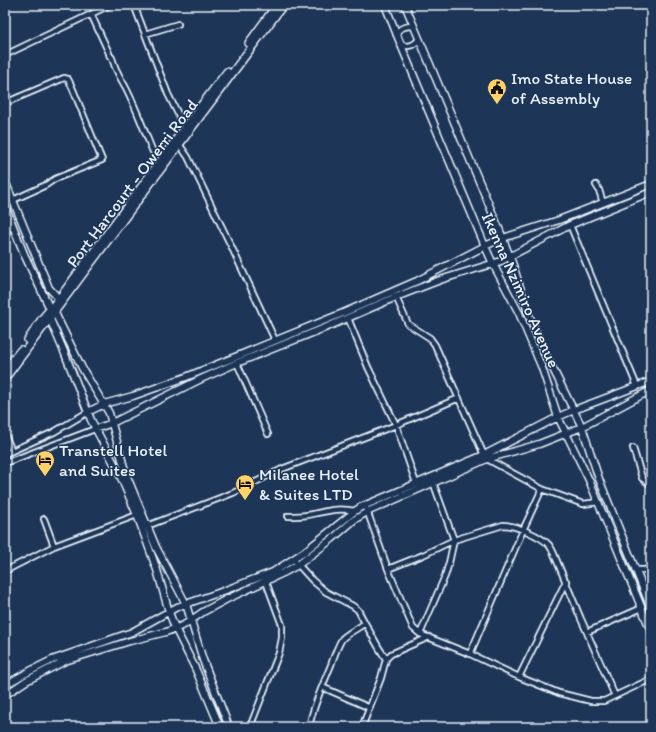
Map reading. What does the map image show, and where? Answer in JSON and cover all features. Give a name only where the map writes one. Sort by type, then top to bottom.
[{"type":"main road","name":"Port Harcourt - Owerri Road","points":[[5,370],[42,319],[52,314],[59,299],[277,5]]},
{"type":"main road","name":"Port Harcourt - Owerri Road","points":[[5,378],[283,5]]},
{"type":"street","points":[[5,55],[110,5]]},
{"type":"street","points":[[134,5],[168,94],[185,128]]},
{"type":"street","name":"Ikenna Nzimiro Avenue","points":[[385,5],[485,246],[525,326],[542,368],[558,417],[599,502],[651,631]]},
{"type":"street","name":"Ikenna Nzimiro Avenue","points":[[404,5],[503,238],[529,315],[542,347],[582,427],[599,480],[651,608]]},
{"type":"street","points":[[92,14],[140,119],[153,152]]},
{"type":"street","points":[[145,34],[178,24]]},
{"type":"street","points":[[396,34],[404,27],[413,26]]},
{"type":"street","points":[[401,45],[412,46],[419,39]]},
{"type":"street","points":[[5,103],[64,78],[68,79],[102,160],[55,179],[46,185],[13,200]]},
{"type":"street","points":[[179,144],[188,157],[275,340]]},
{"type":"street","points":[[5,181],[49,288],[59,299]]},
{"type":"street","points":[[5,454],[54,432],[104,404],[133,396],[186,377],[417,281],[503,238],[559,220],[651,184]]},
{"type":"street","points":[[596,185],[604,203]]},
{"type":"street","points":[[5,463],[112,423],[237,363],[396,297],[468,270],[493,264],[570,225],[651,192]]},
{"type":"street","points":[[5,206],[24,254],[52,314],[109,413],[123,465],[146,526],[186,604],[205,666],[229,727]]},
{"type":"street","points":[[570,225],[637,386]]},
{"type":"street","points":[[5,230],[13,227]]},
{"type":"street","points":[[396,297],[408,324],[430,338],[435,345],[486,457],[542,488],[582,504],[599,502]]},
{"type":"street","points":[[52,314],[65,354],[95,429],[119,473],[137,515],[157,570],[175,628],[196,670],[220,727]]},
{"type":"street","points":[[348,318],[368,367],[396,425],[416,483]]},
{"type":"street","points":[[237,363],[268,434]]},
{"type":"street","points":[[288,516],[305,515],[335,509],[354,511],[366,509],[433,482],[486,457],[558,417],[651,381]]},
{"type":"street","points":[[5,685],[52,660],[132,632],[177,607],[265,578],[298,564],[332,539],[366,509],[416,483],[486,457],[539,444],[566,434],[651,390]]},
{"type":"street","points":[[146,526],[236,491],[282,469],[396,425],[458,398]]},
{"type":"street","points":[[5,435],[12,451]]},
{"type":"street","points":[[633,448],[642,478],[651,485]]},
{"type":"street","points":[[420,634],[445,576],[454,540],[433,482]]},
{"type":"street","points":[[470,654],[542,488]]},
{"type":"street","points":[[366,509],[388,569],[413,628],[420,634],[559,693],[591,701],[604,700],[615,696],[651,679]]},
{"type":"street","points":[[5,695],[26,681],[65,661],[184,625],[265,578],[304,552],[354,511]]},
{"type":"street","points":[[5,571],[54,546],[137,515]]},
{"type":"street","points":[[44,519],[54,546]]},
{"type":"street","points":[[388,569],[423,555],[454,540],[503,525],[510,525],[542,539],[549,545],[554,554],[615,696]]},
{"type":"street","points":[[293,559],[313,581],[326,592],[358,610],[386,659]]},
{"type":"street","points":[[635,570],[651,568]]},
{"type":"street","points":[[250,727],[282,645],[282,626],[265,578]]},
{"type":"street","points":[[645,592],[651,579]]},
{"type":"street","points":[[519,677],[566,581]]},
{"type":"street","points":[[587,632],[642,608]]},
{"type":"street","points":[[309,727],[311,716],[342,639],[365,623]]},
{"type":"street","points":[[362,727],[381,678],[386,659],[391,654],[429,637]]},
{"type":"street","points":[[322,687],[370,708]]},
{"type":"place","name":"Imo State House of Assembly","points":[[497,105]]},
{"type":"place","name":"Transtell Hotel and Suites","points":[[45,477]]},
{"type":"place","name":"Milanee Hotel & Suites LTD","points":[[245,501]]}]
